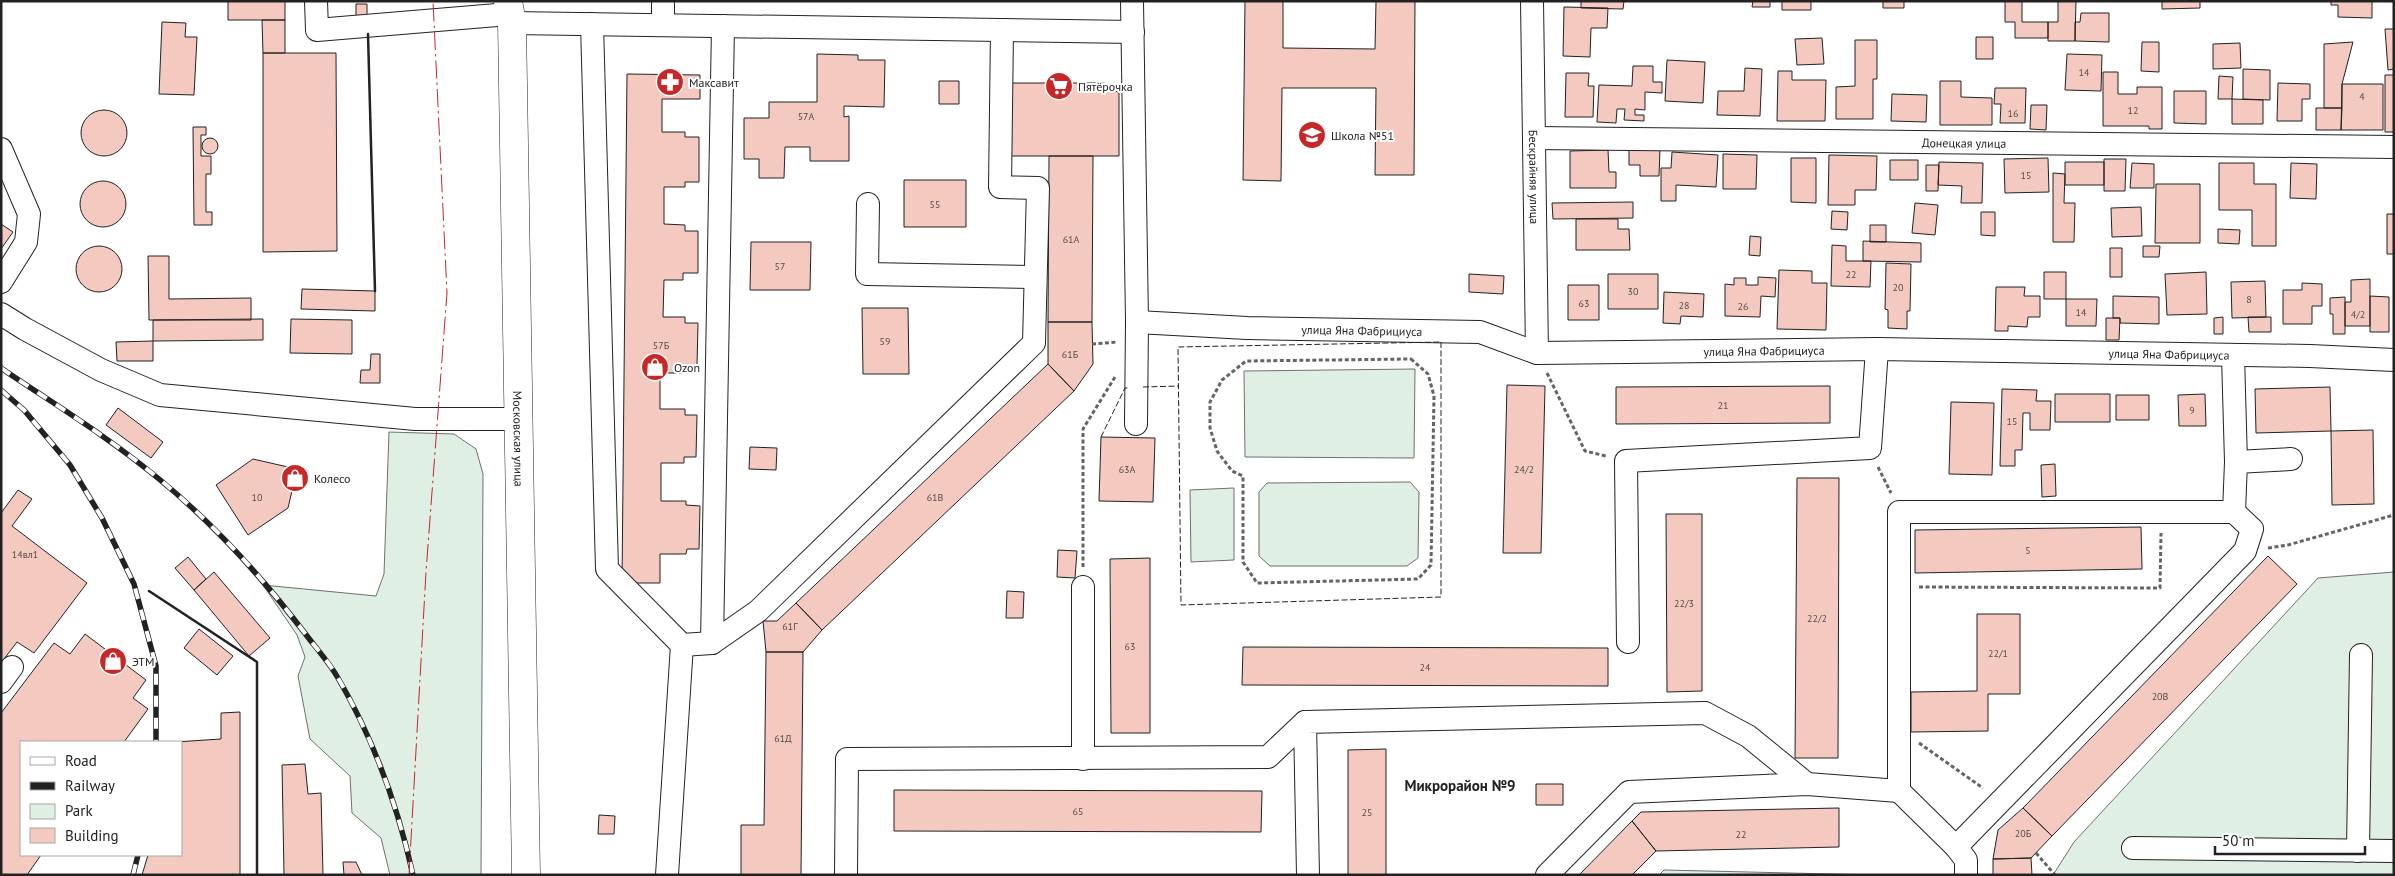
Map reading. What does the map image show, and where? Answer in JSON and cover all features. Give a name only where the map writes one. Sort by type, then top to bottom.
[{"type":"main road","name":"Московская улица","points":[[510,13],[520,420],[526,875]]},
{"type":"street","points":[[316,1],[317,30],[510,13],[592,24],[1133,32]]},
{"type":"street","points":[[663,1],[663,24]]},
{"type":"street","points":[[1132,1],[1137,322],[1136,424]]},
{"type":"street","name":"Бескрайняя улица","points":[[1532,1],[1537,353]]},
{"type":"street","points":[[592,24],[607,570],[682,645],[667,875]]},
{"type":"street","points":[[712,643],[723,26]]},
{"type":"street","points":[[682,645],[712,643],[758,611],[1034,343],[1038,188],[1000,187],[1002,30]]},
{"type":"street","name":"Донецкая улица","points":[[1534,138],[2394,147]]},
{"type":"street","points":[[1,149],[29,214],[26,242],[1,282]]},
{"type":"street","points":[[868,204],[867,274],[1035,277]]},
{"type":"street","points":[[1,314],[101,370],[160,395],[415,419],[520,420]]},
{"type":"street","name":"улица Яна Фабрициуса","points":[[1137,322],[1247,328],[1480,332],[1537,353],[1877,349],[2310,356],[2394,360]]},
{"type":"street","points":[[1628,642],[1626,461],[1870,448],[1877,349]]},
{"type":"street","points":[[2233,356],[2236,462],[2234,512]]},
{"type":"street","points":[[2236,462],[2291,459]]},
{"type":"street","points":[[1898,791],[1899,512],[2234,512],[2252,529],[2245,551],[1956,847]]},
{"type":"street","points":[[1083,587],[1083,759]]},
{"type":"street","points":[[2358,851],[2361,655]]},
{"type":"street","points":[[846,875],[847,759],[1268,757],[1305,722],[1705,713],[1748,736],[1807,784]]},
{"type":"street","points":[[1305,722],[1308,875]]},
{"type":"street","points":[[1547,875],[1629,792],[1807,784],[1898,791],[1956,847],[1966,860],[1966,875]]},
{"type":"street","points":[[2133,848],[2394,851]]},
{"type":"path","points":[[1537,353],[1585,451],[1626,461]]},
{"type":"path","points":[[1411,359],[1428,374],[1434,396],[1431,565],[1418,579],[1257,583],[1243,562],[1243,476],[1232,471],[1218,451],[1210,428],[1210,402],[1222,380],[1246,361],[1411,359]]},
{"type":"path","points":[[1083,587],[1082,429],[1118,371]]},
{"type":"path","points":[[1870,448],[1899,512]]},
{"type":"path","points":[[1900,587],[2160,588],[2162,512]]},
{"type":"path","points":[[2245,551],[2288,545],[2394,516]]},
{"type":"path","points":[[1897,728],[2001,801]]},
{"type":"path","points":[[2036,853],[2055,875]]},
{"type":"green space","points":[[1415,369],[1414,458],[1245,457],[1244,371]]},
{"type":"green space","points":[[389,432],[454,434],[476,449],[483,474],[481,875],[390,875],[381,838],[352,813],[350,776],[310,739],[298,676],[305,657],[297,635],[263,585],[376,596],[384,574]]},
{"type":"green space","points":[[1410,482],[1419,492],[1418,558],[1407,566],[1270,566],[1259,556],[1259,492],[1267,483]]},
{"type":"green space","points":[[1234,488],[1234,560],[1191,562],[1190,490]]},
{"type":"green space","points":[[2394,572],[2394,875],[2053,875],[2074,842],[2318,578]]},
{"type":"green space","points":[[1664,870],[1874,875],[1659,875]]},
{"type":"building","points":[[228,1],[285,1],[285,20],[228,20]]},
{"type":"building","points":[[1245,1],[1283,1],[1283,48],[1375,49],[1376,1],[1415,1],[1414,175],[1375,175],[1376,88],[1282,88],[1281,181],[1243,180]]},
{"type":"building","points":[[1581,1],[1624,1],[1623,9],[1581,8]]},
{"type":"building","points":[[1753,1],[1770,1],[1770,7],[1752,7]]},
{"type":"building","points":[[1782,1],[1811,1],[1811,10],[1782,10]]},
{"type":"building","points":[[1883,1],[1904,1],[1904,8],[1883,8]]},
{"type":"building","points":[[2005,1],[2022,1],[2022,22],[2048,22],[2048,38],[2015,38],[2015,22],[2005,22]]},
{"type":"building","points":[[2058,1],[2076,1],[2075,41],[2048,41],[2048,22],[2058,22]]},
{"type":"building","points":[[2162,1],[2200,1],[2200,8],[2162,9]]},
{"type":"building","points":[[2331,1],[2372,1],[2372,18],[2338,17],[2338,5],[2331,5]]},
{"type":"building","points":[[356,4],[367,4],[367,17],[356,17]]},
{"type":"building","points":[[1564,7],[1608,8],[1607,28],[1591,28],[1590,57],[1563,56]]},
{"type":"building","points":[[2081,13],[2109,13],[2109,42],[2075,41],[2075,22],[2080,22]]},
{"type":"building","points":[[262,20],[285,20],[285,53],[263,53]]},
{"type":"building","points":[[162,22],[186,23],[185,37],[197,37],[194,95],[159,94]]},
{"type":"building","points":[[2385,29],[2394,29],[2394,69],[2388,70]]},
{"type":"building","points":[[1976,37],[1993,37],[1993,59],[1976,59]]},
{"type":"building","points":[[1822,38],[1824,64],[1797,65],[1795,39]]},
{"type":"building","points":[[1855,40],[1877,40],[1877,79],[1873,79],[1873,119],[1836,119],[1836,87],[1855,86]]},
{"type":"building","points":[[2142,42],[2159,42],[2159,72],[2141,71]]},
{"type":"building","points":[[2353,42],[2342,84],[2342,108],[2324,108],[2324,44]]},
{"type":"building","points":[[2240,43],[2241,68],[2213,69],[2213,44]]},
{"type":"building","points":[[263,53],[336,53],[337,251],[263,252]]},
{"type":"building","points":[[817,54],[858,55],[858,60],[885,60],[884,107],[844,106],[844,117],[849,116],[849,161],[810,161],[810,147],[785,147],[784,178],[759,178],[759,159],[744,159],[744,118],[769,118],[769,102],[817,102]]},
{"type":"building","points":[[2067,54],[2102,55],[2101,91],[2065,90]]},
{"type":"building","points":[[1667,60],[1705,62],[1703,103],[1665,101]]},
{"type":"building","points":[[1633,66],[1653,66],[1653,82],[1662,82],[1662,93],[1645,92],[1645,110],[1635,109],[1635,115],[1644,115],[1644,121],[1624,120],[1625,109],[1617,109],[1616,123],[1597,122],[1599,85],[1632,86]]},
{"type":"building","points":[[1745,68],[1762,69],[1760,116],[1717,115],[1718,91],[1744,91]]},
{"type":"building","points":[[2243,69],[2270,70],[2270,100],[2243,99]]},
{"type":"building","points":[[1778,71],[1792,71],[1792,80],[1826,80],[1825,121],[1777,121]]},
{"type":"building","points":[[2103,72],[2118,72],[2118,94],[2137,94],[2137,87],[2162,87],[2162,129],[2149,129],[2149,126],[2103,126]]},
{"type":"building","points":[[1566,73],[1589,73],[1588,86],[1594,86],[1593,117],[1565,117]]},
{"type":"building","points":[[627,74],[700,75],[700,99],[662,99],[662,132],[685,132],[685,137],[699,137],[699,182],[685,182],[685,187],[664,187],[664,224],[685,225],[685,231],[698,231],[698,273],[683,273],[683,280],[664,280],[663,317],[685,317],[685,323],[698,323],[697,366],[684,366],[684,373],[660,373],[660,409],[685,409],[685,415],[697,415],[696,457],[684,457],[684,463],[661,463],[661,501],[686,501],[686,505],[700,506],[699,549],[687,549],[686,554],[660,554],[660,583],[622,583]]},
{"type":"building","points":[[2385,75],[2394,75],[2394,132],[2385,132]]},
{"type":"building","points":[[2219,76],[2233,77],[2232,99],[2218,99]]},
{"type":"building","points":[[939,81],[959,81],[959,104],[939,104]]},
{"type":"building","points":[[1940,81],[1961,81],[1961,97],[1992,98],[1992,125],[1940,125]]},
{"type":"building","points":[[1010,83],[1104,83],[1119,93],[1119,156],[1009,156]]},
{"type":"building","points":[[2278,83],[2310,84],[2310,99],[2302,99],[2302,121],[2277,121]]},
{"type":"building","points":[[2342,84],[2383,84],[2383,130],[2341,130]]},
{"type":"building","points":[[1995,88],[2026,88],[2025,123],[2000,123],[2001,104],[1994,104]]},
{"type":"building","points":[[2174,91],[2206,91],[2206,124],[2174,123]]},
{"type":"building","points":[[1892,94],[1927,95],[1926,122],[1891,121]]},
{"type":"building","points":[[2232,99],[2263,100],[2263,124],[2232,124]]},
{"type":"building","points":[[2031,105],[2047,105],[2046,130],[2030,129]]},
{"type":"building","points":[[2316,108],[2342,108],[2341,130],[2316,130]]},
{"type":"building","points":[[99,110],[109,110],[123,120],[127,133],[123,146],[117,152],[109,156],[99,156],[85,146],[81,138],[81,128],[91,114]]},
{"type":"building","points":[[193,127],[206,127],[206,135],[201,135],[201,156],[211,156],[211,174],[206,174],[206,212],[212,212],[212,225],[194,225]]},
{"type":"building","points":[[210,138],[216,140],[218,146],[216,152],[210,154],[204,152],[202,146],[204,140]]},
{"type":"building","points":[[1629,147],[1660,148],[1659,176],[1640,176],[1640,165],[1629,165]]},
{"type":"building","points":[[1608,150],[1609,172],[1616,172],[1616,188],[1570,188],[1570,151]]},
{"type":"building","points":[[1672,152],[1718,155],[1716,187],[1676,185],[1676,201],[1661,201],[1661,168],[1671,168]]},
{"type":"building","points":[[1723,154],[1757,155],[1756,189],[1723,189]]},
{"type":"building","points":[[1829,155],[1877,156],[1876,190],[1855,190],[1855,205],[1828,205]]},
{"type":"building","points":[[1049,156],[1093,156],[1092,322],[1048,322]]},
{"type":"building","points":[[1791,158],[1816,158],[1816,203],[1791,202]]},
{"type":"building","points":[[2048,158],[2049,192],[2005,193],[2004,159]]},
{"type":"building","points":[[2104,159],[2126,159],[2125,191],[2104,191]]},
{"type":"building","points":[[1890,160],[1918,160],[1918,180],[1890,180]]},
{"type":"building","points":[[1939,162],[1983,163],[1982,203],[1961,203],[1962,186],[1938,185]]},
{"type":"building","points":[[2065,162],[2104,162],[2104,185],[2065,185]]},
{"type":"building","points":[[2132,163],[2154,164],[2154,188],[2130,188]]},
{"type":"building","points":[[2219,163],[2254,163],[2254,184],[2276,184],[2276,246],[2252,246],[2252,210],[2219,210]]},
{"type":"building","points":[[2291,163],[2317,164],[2316,199],[2290,198]]},
{"type":"building","points":[[1926,165],[1939,165],[1938,191],[1926,191]]},
{"type":"building","points":[[2053,173],[2065,174],[2064,203],[2075,203],[2074,242],[2053,242]]},
{"type":"building","points":[[904,180],[966,180],[966,227],[904,227]]},
{"type":"building","points":[[98,181],[108,181],[122,191],[126,204],[122,217],[116,223],[108,227],[98,227],[84,217],[80,209],[80,199],[90,185]]},
{"type":"building","points":[[2156,184],[2200,184],[2200,243],[2155,243]]},
{"type":"building","points":[[1633,202],[1633,218],[1553,219],[1552,203]]},
{"type":"building","points":[[1915,203],[1938,205],[1935,235],[1912,233]]},
{"type":"building","points":[[2141,207],[2142,236],[2112,237],[2111,208]]},
{"type":"building","points":[[1832,211],[1848,212],[1847,230],[1831,229]]},
{"type":"building","points":[[1981,212],[1995,212],[1995,236],[1981,235]]},
{"type":"building","points":[[2387,214],[2394,214],[2394,254],[2387,254]]},
{"type":"building","points":[[1576,219],[1618,219],[1618,229],[1629,229],[1630,250],[1576,250]]},
{"type":"building","points":[[1,224],[13,232],[1,249]]},
{"type":"building","points":[[1870,225],[1886,225],[1886,242],[1870,242]]},
{"type":"building","points":[[2218,229],[2240,230],[2239,244],[2218,243]]},
{"type":"building","points":[[1750,236],[1761,237],[1760,256],[1749,255]]},
{"type":"building","points":[[1863,241],[1921,243],[1921,262],[1863,261]]},
{"type":"building","points":[[751,242],[811,242],[810,290],[750,290]]},
{"type":"building","points":[[1832,245],[1846,246],[1846,261],[1871,261],[1870,287],[1831,286]]},
{"type":"building","points":[[94,246],[104,246],[118,256],[122,269],[118,282],[112,288],[104,292],[94,292],[80,282],[76,274],[76,264],[86,250]]},
{"type":"building","points":[[2143,246],[2160,246],[2159,257],[2143,257]]},
{"type":"building","points":[[2110,248],[2122,248],[2122,277],[2110,277]]},
{"type":"building","points":[[148,256],[169,256],[169,299],[251,298],[251,320],[149,320]]},
{"type":"building","points":[[1886,263],[1911,264],[1910,311],[1907,311],[1907,329],[1888,328],[1888,310],[1885,309]]},
{"type":"building","points":[[1779,270],[1812,271],[1812,283],[1827,283],[1826,330],[1777,329]]},
{"type":"building","points":[[2044,272],[2066,272],[2066,299],[2044,299]]},
{"type":"building","points":[[2206,272],[2207,314],[2167,315],[2165,274]]},
{"type":"building","points":[[1469,274],[1504,276],[1503,294],[1469,292]]},
{"type":"building","points":[[1608,274],[1658,274],[1658,309],[1608,309]]},
{"type":"building","points":[[1758,277],[1776,278],[1775,297],[1761,296],[1760,317],[1725,316],[1725,284],[1734,285],[1734,278],[1746,278],[1746,285],[1758,285]]},
{"type":"building","points":[[2370,279],[2370,326],[2345,326],[2345,302],[2351,302],[2351,280]]},
{"type":"building","points":[[2265,281],[2266,317],[2232,318],[2231,282]]},
{"type":"building","points":[[2302,283],[2322,284],[2322,306],[2312,306],[2312,324],[2283,324],[2283,290],[2302,290]]},
{"type":"building","points":[[1568,285],[1599,285],[1599,320],[1568,320]]},
{"type":"building","points":[[1996,287],[2025,287],[2024,296],[2040,296],[2040,317],[2028,317],[2027,327],[2008,326],[2008,331],[1995,331]]},
{"type":"building","points":[[302,289],[375,291],[375,311],[301,309]]},
{"type":"building","points":[[1664,292],[1704,294],[1703,317],[1681,316],[1680,324],[1663,323]]},
{"type":"building","points":[[2113,296],[2159,297],[2159,324],[2120,323],[2120,318],[2113,318]]},
{"type":"building","points":[[2370,296],[2389,297],[2389,332],[2370,332]]},
{"type":"building","points":[[2345,297],[2345,334],[2333,334],[2333,314],[2330,314],[2330,298]]},
{"type":"building","points":[[2066,299],[2097,299],[2096,326],[2066,326]]},
{"type":"building","points":[[862,308],[908,308],[909,374],[863,374]]},
{"type":"building","points":[[2223,317],[2223,334],[2214,334],[2214,318]]},
{"type":"building","points":[[2248,317],[2271,317],[2271,332],[2249,332]]},
{"type":"building","points":[[2106,318],[2120,318],[2119,340],[2106,340]]},
{"type":"building","points":[[263,319],[263,340],[153,341],[153,320]]},
{"type":"building","points":[[291,319],[352,320],[352,354],[290,353]]},
{"type":"building","points":[[1048,322],[1092,322],[1093,364],[1074,391],[1048,364]]},
{"type":"building","points":[[153,341],[153,361],[117,361],[116,342]]},
{"type":"building","points":[[371,354],[380,354],[380,383],[360,383],[361,370],[370,370]]},
{"type":"building","points":[[1048,364],[1074,391],[822,630],[796,603]]},
{"type":"building","points":[[1507,385],[1545,386],[1541,553],[1503,553]]},
{"type":"building","points":[[1830,386],[1830,423],[1616,424],[1616,387]]},
{"type":"building","points":[[2330,387],[2331,431],[2256,433],[2255,389]]},
{"type":"building","points":[[2002,389],[2037,390],[2036,401],[2051,401],[2050,430],[2030,430],[2030,413],[2023,413],[2022,450],[2015,450],[2015,466],[2000,466]]},
{"type":"building","points":[[2055,394],[2110,394],[2110,422],[2055,422]]},
{"type":"building","points":[[2205,394],[2206,426],[2179,426],[2178,395]]},
{"type":"building","points":[[2116,395],[2149,395],[2149,420],[2116,420]]},
{"type":"building","points":[[1951,402],[1994,403],[1992,475],[1949,474]]},
{"type":"building","points":[[118,408],[163,442],[151,458],[106,425]]},
{"type":"building","points":[[2373,430],[2374,504],[2332,505],[2331,431]]},
{"type":"building","points":[[1101,437],[1155,438],[1153,502],[1099,501]]},
{"type":"building","points":[[750,447],[777,448],[776,470],[749,469]]},
{"type":"building","points":[[253,459],[288,467],[295,478],[288,508],[248,535],[216,485]]},
{"type":"building","points":[[2055,464],[2056,496],[2042,497],[2041,465]]},
{"type":"building","points":[[1797,478],[1839,478],[1838,758],[1795,758]]},
{"type":"building","points":[[18,490],[32,499],[12,526],[87,583],[34,653],[17,642],[1,663],[1,513]]},
{"type":"building","points":[[1666,514],[1702,514],[1702,691],[1667,692]]},
{"type":"building","points":[[2141,527],[2142,569],[1915,573],[1915,530]]},
{"type":"building","points":[[1058,550],[1077,551],[1075,578],[1057,577]]},
{"type":"building","points":[[2268,556],[2297,584],[2052,836],[2023,808]]},
{"type":"building","points":[[188,557],[206,579],[194,590],[175,568]]},
{"type":"building","points":[[1150,558],[1150,733],[1111,733],[1110,559]]},
{"type":"building","points":[[214,572],[270,638],[249,656],[194,590]]},
{"type":"building","points":[[1007,591],[1024,592],[1023,618],[1006,618]]},
{"type":"building","points":[[796,603],[822,630],[803,652],[766,652],[763,621],[777,621]]},
{"type":"building","points":[[1977,614],[2020,614],[2020,694],[1988,694],[1988,731],[1911,732],[1911,692],[1977,691]]},
{"type":"building","points":[[199,629],[233,656],[217,675],[184,648]]},
{"type":"building","points":[[85,634],[146,680],[133,698],[148,709],[125,741],[20,741],[20,856],[40,856],[27,875],[1,875],[1,713],[54,643],[70,654]]},
{"type":"building","points":[[1243,647],[1608,648],[1608,686],[1242,685]]},
{"type":"building","points":[[766,652],[803,652],[801,875],[741,875],[741,825],[764,825]]},
{"type":"building","points":[[240,712],[240,875],[142,875],[148,856],[182,856],[182,742],[221,739],[221,713]]},
{"type":"building","points":[[1386,749],[1386,875],[1348,875],[1348,750]]},
{"type":"building","points":[[305,764],[308,794],[321,793],[323,875],[284,875],[282,765]]},
{"type":"building","points":[[1536,784],[1563,784],[1563,805],[1536,805]]},
{"type":"building","points":[[894,790],[1262,791],[1261,832],[894,831]]},
{"type":"building","points":[[1839,808],[1839,847],[1656,851],[1632,821],[1641,812]]},
{"type":"building","points":[[2023,808],[2052,836],[2031,858],[1993,859],[1998,830]]},
{"type":"building","points":[[599,815],[615,816],[614,834],[598,834]]},
{"type":"building","points":[[1632,821],[1656,851],[1632,875],[1579,875]]},
{"type":"building","points":[[2031,858],[2032,875],[1993,875],[1993,859]]},
{"type":"building","points":[[343,862],[356,862],[362,875],[344,875]]},
{"type":"railway","points":[[1,368],[101,435],[159,479],[218,532],[288,611],[326,660],[351,701],[373,749],[392,799],[413,875]]},
{"type":"railway","points":[[1,390],[24,410],[70,465],[102,518],[134,584],[156,666],[156,741]]},
{"type":"railway","points":[[133,875],[138,856]]},
{"type":"fence","points":[[1441,342],[1441,597],[1181,605],[1178,347],[1441,342]]},
{"type":"fence","points":[[1143,387],[1179,386]]},
{"type":"fence","points":[[1101,437],[1125,388],[1128,388]]},
{"type":"wall","points":[[368,34],[375,291]]},
{"type":"wall","points":[[149,591],[257,662],[257,875]]},
{"type":"power","points":[[409,875],[426,572],[447,293],[433,1]]},
{"type":"place","name":"Максавит","points":[[670,82]]},
{"type":"place","name":"Пятёрочка","points":[[1059,86]]},
{"type":"place","name":"Школа №51","points":[[1312,135]]},
{"type":"place","name":"Ozon","points":[[655,367]]},
{"type":"place","name":"Колесо","points":[[295,478]]},
{"type":"place","name":"ЭТМ","points":[[113,661]]},
{"type":"district","name":"Микрорайон №9","points":[[1460,785]]}]
